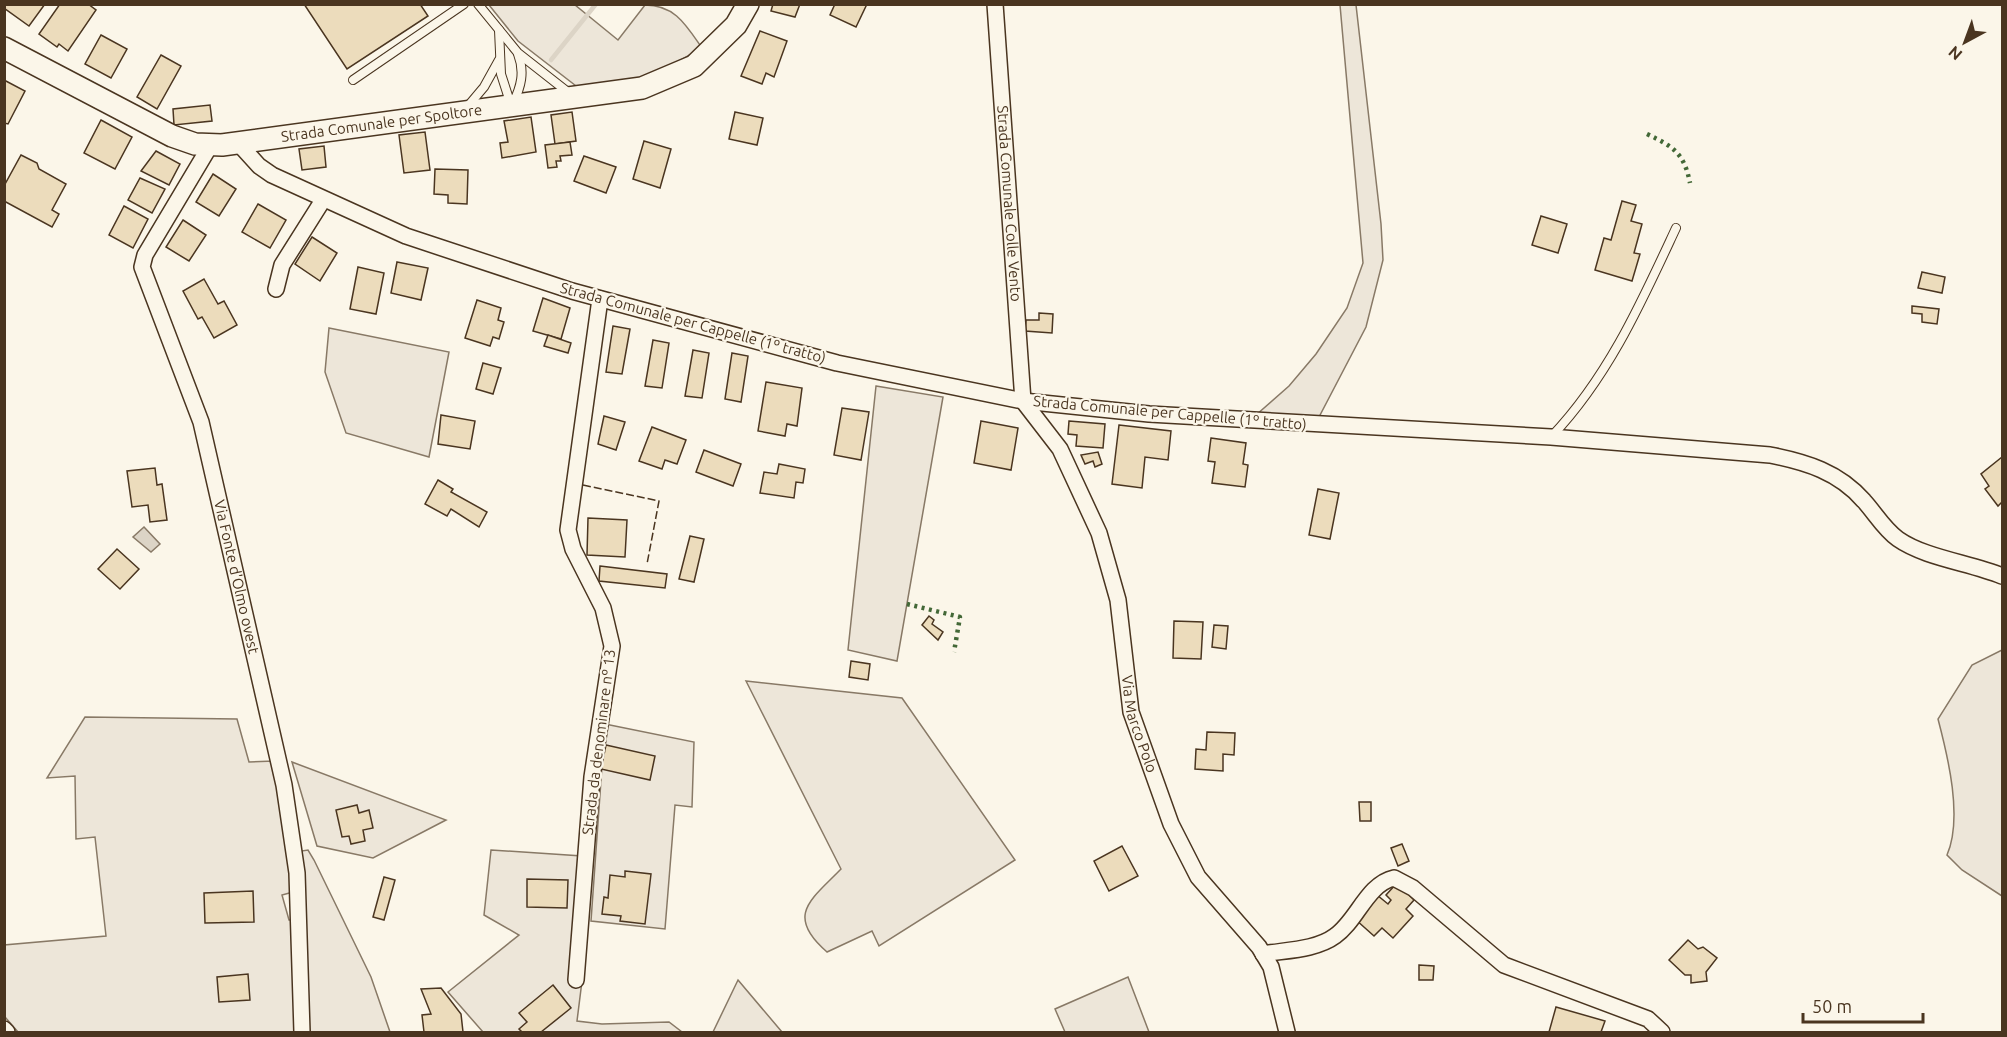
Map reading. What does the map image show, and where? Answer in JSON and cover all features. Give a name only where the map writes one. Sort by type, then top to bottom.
[{"type":"street","name":"Strada Comunale per Spoltore","points":[[4,48],[172,136],[187,142],[210,146],[239,144],[642,88],[694,66],[736,25],[748,4]]},
{"type":"street","name":"Strada Comunale Colle Vento","points":[[995,4],[1023,401]]},
{"type":"street","name":"Strada Comunale per Cappelle (1º tratto)","points":[[239,144],[266,171],[323,200],[424,242],[600,299],[837,363],[1023,401],[1149,414],[1551,437],[1770,455],[1805,463],[1843,481],[1899,540],[1922,550],[2002,576]]},
{"type":"street","name":"Via Fonte d'Olmo ovest","points":[[210,146],[145,255],[142,267],[201,422],[284,785],[297,873],[302,1032]]},
{"type":"street","points":[[276,289],[282,265],[323,200]]},
{"type":"street","name":"Strada da denominare nº 13","points":[[576,980],[594,761],[612,646],[603,608],[573,549],[568,530],[600,299]]},
{"type":"street","name":"Via Marco Polo","points":[[1023,401],[1060,449],[1099,533],[1118,600],[1131,712],[1174,833],[1198,877],[1263,954],[1276,981],[1287,1032]]},
{"type":"street","points":[[1263,954],[1316,945],[1333,938],[1349,924],[1378,886],[1390,879],[1398,879],[1413,888],[1504,965],[1648,1019],[1662,1032]]},
{"type":"lane","points":[[353,80],[464,4]]},
{"type":"lane","points":[[478,4],[518,53],[575,98]]},
{"type":"lane","points":[[499,30],[500,58],[511,106]]},
{"type":"lane","points":[[511,106],[519,90],[522,73],[518,53]]},
{"type":"lane","points":[[460,113],[484,87],[500,58]]},
{"type":"lane","points":[[1551,437],[1595,386],[1630,323],[1676,228]]},
{"type":"shaded area","points":[[489,5],[575,5],[618,40],[645,5],[655,6],[664,8],[679,18],[702,48],[642,82],[580,89],[518,41]]},
{"type":"shaded area","points":[[1340,5],[1356,5],[1381,224],[1383,260],[1366,327],[1319,417],[1256,415],[1289,386],[1316,354],[1347,308],[1363,263]]},
{"type":"shaded area","points":[[329,328],[449,352],[429,457],[346,433],[325,372]]},
{"type":"shaded area","points":[[876,386],[943,397],[897,661],[848,650]]},
{"type":"shaded area","points":[[144,527],[160,544],[151,552],[133,537]]},
{"type":"shaded area","points":[[2002,650],[2002,896],[1962,870],[1947,855],[1952,840],[1954,806],[1946,751],[1938,719],[1972,665]]},
{"type":"shaded area","points":[[746,681],[902,698],[1015,860],[879,946],[872,931],[827,952],[807,928],[805,917],[812,899],[841,869]]},
{"type":"shaded area","points":[[85,717],[237,719],[249,762],[274,761],[289,853],[308,850],[314,860],[371,977],[390,1032],[18,1032],[5,1017],[4,945],[106,936],[95,837],[76,839],[75,776],[47,778]],"holes":[[[293,892],[296,920],[289,920],[282,895]]]},
{"type":"shaded area","points":[[605,724],[694,742],[692,807],[675,805],[665,929],[591,921]]},
{"type":"shaded area","points":[[292,762],[446,820],[373,858],[317,846]]},
{"type":"shaded area","points":[[491,850],[582,856],[582,981],[577,1021],[602,1024],[669,1022],[682,1032],[483,1032],[448,992],[519,935],[484,915]]},
{"type":"shaded area","points":[[1128,977],[1149,1032],[1065,1032],[1055,1009]]},
{"type":"shaded area","points":[[738,980],[782,1032],[713,1032]]},
{"type":"building","points":[[4,4],[45,4],[29,26],[4,8]]},
{"type":"building","points":[[60,4],[88,4],[96,10],[68,51],[59,44],[57,47],[39,34]]},
{"type":"building","points":[[304,4],[420,4],[428,16],[347,69]]},
{"type":"building","points":[[773,4],[800,4],[795,17],[771,11]]},
{"type":"building","points":[[835,4],[867,4],[856,27],[830,15]]},
{"type":"building","points":[[760,31],[787,41],[774,77],[766,73],[762,84],[741,76]]},
{"type":"building","points":[[101,35],[127,49],[111,78],[85,64]]},
{"type":"building","points":[[161,55],[181,66],[157,109],[137,97]]},
{"type":"building","points":[[4,80],[25,91],[8,124],[4,123]]},
{"type":"building","points":[[210,105],[212,121],[174,125],[173,109]]},
{"type":"building","points":[[572,112],[576,141],[555,144],[551,115]]},
{"type":"building","points":[[735,112],[763,118],[757,145],[729,139]]},
{"type":"building","points":[[531,117],[536,152],[502,158],[500,143],[508,142],[504,121]]},
{"type":"building","points":[[101,120],[132,137],[115,169],[84,153]]},
{"type":"building","points":[[425,132],[430,170],[404,173],[399,135]]},
{"type":"building","points":[[644,141],[671,149],[660,188],[633,179]]},
{"type":"building","points":[[570,142],[572,155],[560,156],[561,161],[556,161],[557,167],[548,168],[545,145]]},
{"type":"building","points":[[324,146],[326,167],[302,170],[299,149]]},
{"type":"building","points":[[156,151],[180,164],[169,185],[141,171]]},
{"type":"building","points":[[21,155],[37,163],[39,169],[66,184],[52,210],[59,214],[52,227],[4,201],[4,186]]},
{"type":"building","points":[[584,156],[616,167],[606,193],[574,181]]},
{"type":"building","points":[[435,169],[468,170],[467,204],[448,203],[448,195],[434,194]]},
{"type":"building","points":[[213,174],[236,189],[219,216],[196,202]]},
{"type":"building","points":[[140,178],[165,189],[152,213],[128,200]]},
{"type":"building","points":[[1622,201],[1636,205],[1631,221],[1642,224],[1634,253],[1640,254],[1632,281],[1595,270],[1604,238],[1611,240]]},
{"type":"building","points":[[258,204],[286,220],[270,248],[242,232]]},
{"type":"building","points":[[124,206],[148,219],[133,248],[109,235]]},
{"type":"building","points":[[1541,216],[1567,224],[1558,253],[1532,245]]},
{"type":"building","points":[[183,220],[206,235],[189,261],[166,247]]},
{"type":"building","points":[[312,237],[337,253],[320,281],[295,264]]},
{"type":"building","points":[[397,262],[428,268],[421,300],[391,293]]},
{"type":"building","points":[[358,267],[384,273],[376,314],[350,309]]},
{"type":"building","points":[[1922,272],[1945,277],[1942,293],[1918,288]]},
{"type":"building","points":[[204,279],[218,304],[224,301],[237,325],[214,338],[202,317],[198,319],[183,291]]},
{"type":"building","points":[[543,298],[570,308],[561,339],[533,331]]},
{"type":"building","points":[[477,300],[501,308],[498,320],[504,322],[499,339],[493,337],[490,346],[465,338]]},
{"type":"building","points":[[1912,306],[1939,309],[1937,324],[1922,322],[1922,314],[1912,313]]},
{"type":"building","points":[[1039,313],[1053,314],[1052,333],[1025,331],[1026,320],[1039,320]]},
{"type":"building","points":[[613,326],[630,329],[622,374],[606,372]]},
{"type":"building","points":[[548,335],[571,343],[568,353],[544,346]]},
{"type":"building","points":[[653,340],[669,343],[662,388],[645,386]]},
{"type":"building","points":[[693,350],[709,353],[702,398],[685,396]]},
{"type":"building","points":[[732,353],[748,356],[741,402],[725,399]]},
{"type":"building","points":[[483,363],[501,368],[493,394],[476,389]]},
{"type":"building","points":[[766,382],[802,388],[797,426],[787,424],[785,436],[758,431]]},
{"type":"building","points":[[842,408],[869,412],[861,460],[834,455]]},
{"type":"building","points":[[441,415],[475,421],[470,449],[438,444]]},
{"type":"building","points":[[604,416],[625,422],[616,450],[598,444]]},
{"type":"building","points":[[981,421],[1018,428],[1011,470],[974,463]]},
{"type":"building","points":[[1069,421],[1105,424],[1103,448],[1076,446],[1077,435],[1068,434]]},
{"type":"building","points":[[1119,425],[1171,431],[1168,460],[1145,457],[1142,488],[1112,484]]},
{"type":"building","points":[[652,427],[686,440],[677,464],[665,460],[662,469],[639,461]]},
{"type":"building","points":[[1211,438],[1246,443],[1243,464],[1248,465],[1245,487],[1212,483],[1215,462],[1208,461]]},
{"type":"building","points":[[704,450],[741,464],[733,486],[696,472]]},
{"type":"building","points":[[1098,452],[1102,464],[1095,467],[1093,461],[1085,464],[1081,455]]},
{"type":"building","points":[[2002,457],[2002,502],[1998,506],[1985,489],[1989,486],[1981,474]]},
{"type":"building","points":[[779,464],[805,469],[803,483],[796,482],[794,498],[760,493],[764,472],[777,474]]},
{"type":"building","points":[[155,468],[157,485],[162,484],[167,520],[150,522],[148,505],[132,507],[127,471]]},
{"type":"building","points":[[438,480],[453,489],[451,492],[487,512],[479,527],[451,509],[447,516],[425,504]]},
{"type":"building","points":[[1318,489],[1339,493],[1330,539],[1309,535]]},
{"type":"building","points":[[588,518],[627,520],[625,557],[587,555]]},
{"type":"building","points":[[690,536],[704,539],[694,582],[679,579]]},
{"type":"building","points":[[117,549],[139,569],[120,589],[98,569]]},
{"type":"building","points":[[600,566],[667,574],[665,588],[599,581]]},
{"type":"building","points":[[929,616],[934,620],[932,624],[943,632],[938,640],[922,625]]},
{"type":"building","points":[[1174,621],[1203,622],[1201,659],[1173,658]]},
{"type":"building","points":[[1214,625],[1228,626],[1226,649],[1212,647]]},
{"type":"building","points":[[851,661],[870,664],[868,680],[849,677]]},
{"type":"building","points":[[1207,732],[1235,733],[1234,755],[1223,754],[1223,771],[1195,769],[1196,749],[1206,750]]},
{"type":"building","points":[[606,745],[655,756],[650,780],[601,769]]},
{"type":"building","points":[[1359,802],[1371,802],[1371,821],[1360,821]]},
{"type":"building","points":[[357,805],[359,813],[369,810],[373,828],[363,830],[365,841],[351,844],[349,836],[342,837],[336,810]]},
{"type":"building","points":[[1402,844],[1409,861],[1398,866],[1391,848]]},
{"type":"building","points":[[1122,846],[1138,876],[1109,891],[1094,861]]},
{"type":"building","points":[[625,871],[651,874],[645,924],[620,921],[621,916],[602,914],[604,897],[608,898],[610,875],[625,877]]},
{"type":"building","points":[[384,877],[395,880],[384,920],[373,917]]},
{"type":"building","points":[[527,879],[568,880],[567,908],[527,907]]},
{"type":"building","points":[[1397,883],[1414,900],[1406,909],[1413,916],[1393,938],[1382,928],[1374,936],[1355,919],[1377,895],[1388,904],[1391,900],[1386,895]]},
{"type":"building","points":[[253,891],[254,922],[205,923],[204,893]]},
{"type":"building","points":[[1688,940],[1698,949],[1703,947],[1717,958],[1706,972],[1707,981],[1691,983],[1691,975],[1685,975],[1669,960]]},
{"type":"building","points":[[1419,965],[1434,966],[1433,980],[1419,980]]},
{"type":"building","points":[[248,974],[250,1000],[219,1002],[217,977]]},
{"type":"building","points":[[553,985],[571,1008],[541,1032],[522,1032],[519,1029],[527,1022],[519,1013]]},
{"type":"building","points":[[441,988],[461,1014],[463,1032],[424,1032],[422,1015],[431,1014],[421,989]]},
{"type":"building","points":[[1556,1007],[1605,1021],[1601,1032],[1549,1032]]},
{"type":"waterway","points":[[551,60],[596,4]]},
{"type":"hedge","points":[[1647,134],[1676,152],[1685,165],[1690,183]]},
{"type":"hedge","points":[[907,604],[960,617],[954,652]]},
{"type":"fence","points":[[583,485],[659,501],[647,564]]}]
